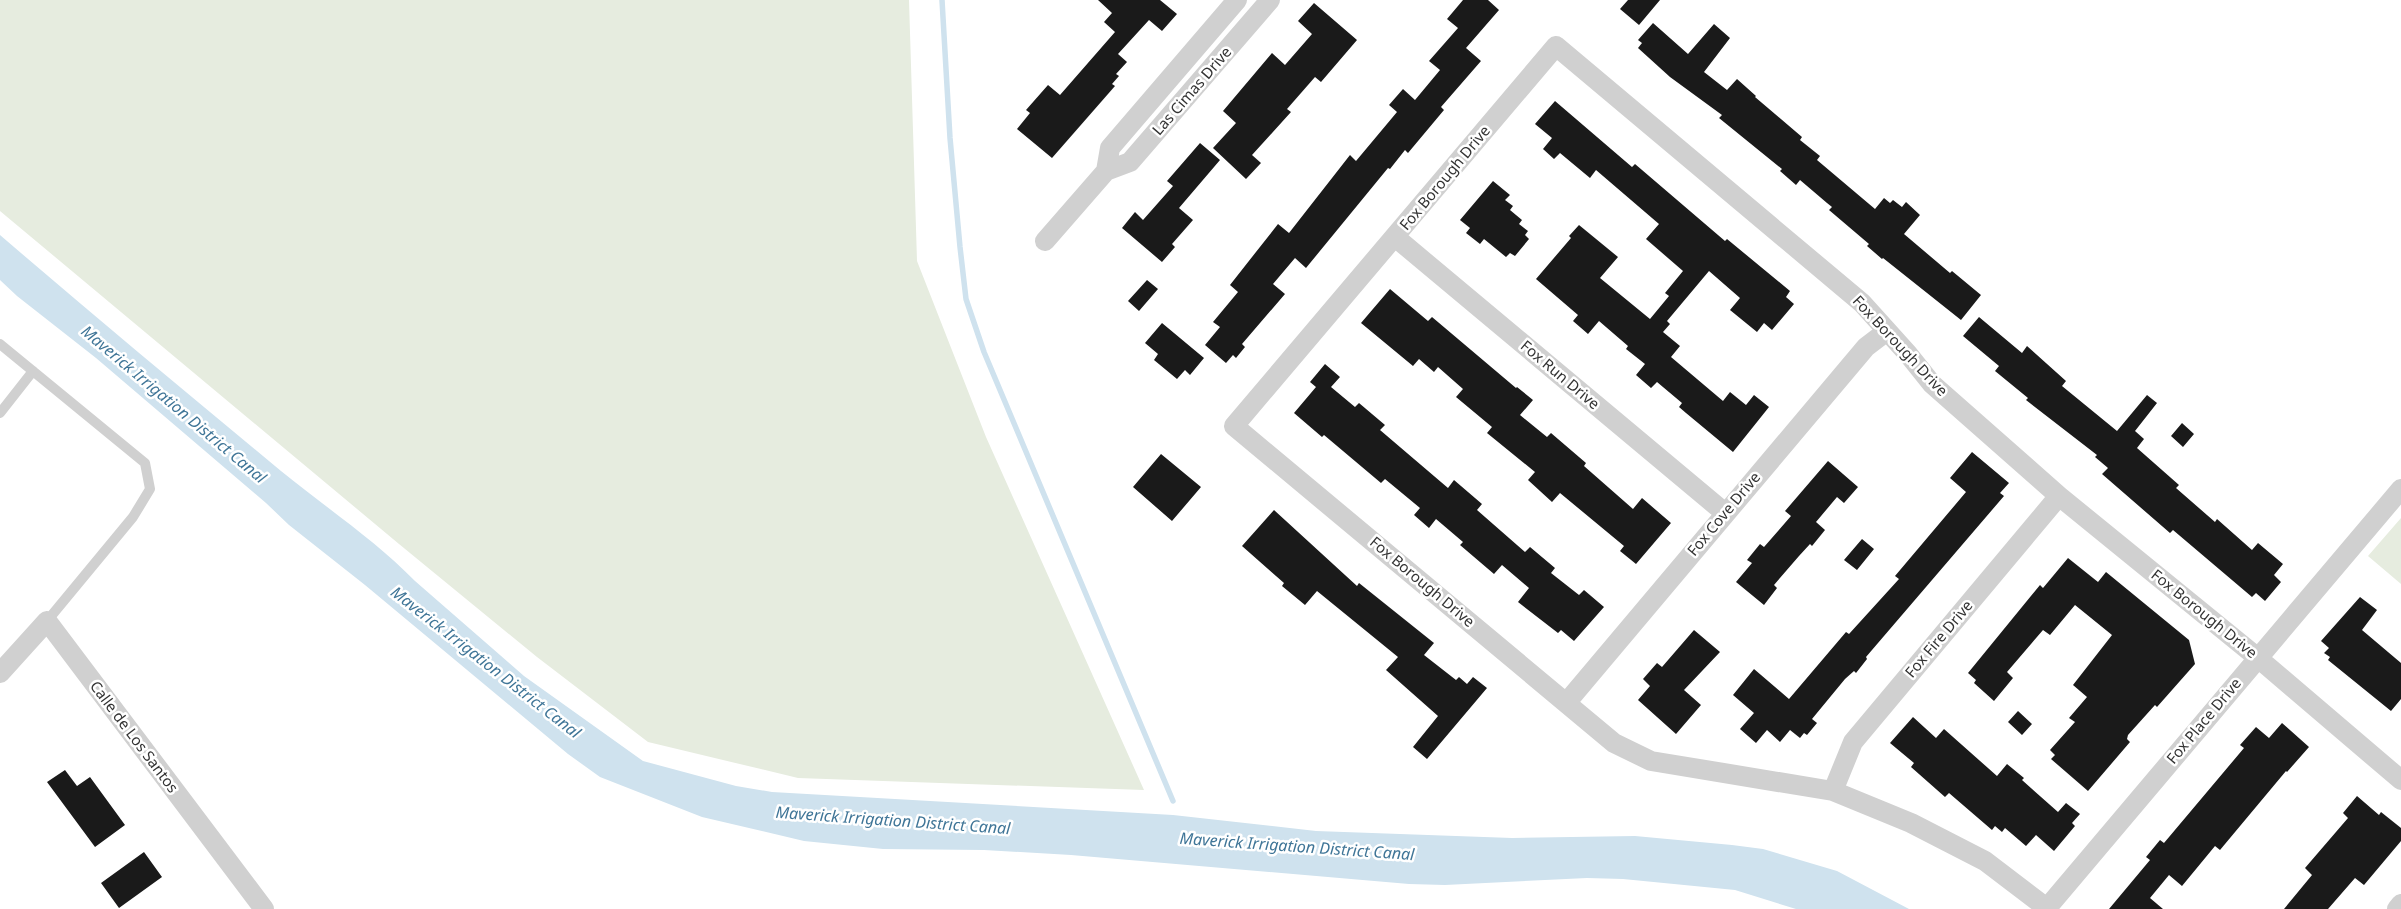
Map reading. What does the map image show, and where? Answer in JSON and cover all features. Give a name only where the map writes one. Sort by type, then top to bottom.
[{"type":"street","name":"Las Cimas Drive","points":[[1106,171],[1110,148],[1237,0]]},
{"type":"street","name":"Las Cimas Drive","points":[[1046,241],[1106,171],[1130,162],[1266,2]]},
{"type":"street","name":"Fox Borough Drive","points":[[2048,908],[1985,861],[1911,823],[1833,791],[1651,761],[1614,743],[1234,426],[1556,46],[1862,303],[1932,384],[2059,496],[2258,658],[2401,780]]},
{"type":"street","points":[[1179,67],[1198,84]]},
{"type":"street","name":"Fox Run Drive","points":[[1395,237],[1725,513]]},
{"type":"street","name":"Fox Cove Drive","points":[[1567,702],[1866,348],[1887,331]]},
{"type":"street","name":"Fox Place Drive","points":[[2048,908],[2401,489]]},
{"type":"street","name":"Fox Fire Drive","points":[[1833,791],[1853,742],[2059,496]]},
{"type":"street","points":[[0,673],[47,621]]},
{"type":"street","name":"Calle de Los Santos","points":[[47,621],[264,909]]},
{"type":"street","points":[[2397,909],[2401,904]]},
{"type":"lane","points":[[0,344],[145,463],[150,488],[133,517],[47,621]]},
{"type":"lane","points":[[0,412],[33,372]]},
{"type":"shaded area","points":[[0,0],[909,0],[917,261],[986,437],[1144,790],[798,778],[648,742],[537,657],[399,544],[0,211]]},
{"type":"shaded area","points":[[2401,518],[2401,584],[2368,556]]},
{"type":"water","name":"Maverick Irrigation District Canal","points":[[0,235],[281,471],[350,524],[400,566],[524,676],[643,761],[736,786],[772,792],[1173,815],[1316,831],[1512,838],[1635,836],[1732,845],[1763,849],[1837,871],[1909,909],[1796,909],[1735,890],[1623,879],[1587,878],[1445,885],[1409,884],[1071,855],[984,850],[883,849],[804,841],[702,817],[600,777],[568,754],[365,585],[289,525],[266,503],[96,358],[17,296],[0,280]]},
{"type":"building","points":[[1098,0],[1160,0],[1177,14],[1162,31],[1149,20],[1118,54],[1127,62],[1116,74],[1119,76],[1112,84],[1115,86],[1052,158],[1017,129],[1030,113],[1026,110],[1048,85],[1060,95],[1115,32],[1104,22],[1112,13]]},
{"type":"building","points":[[1463,0],[1488,0],[1499,10],[1466,48],[1481,61],[1441,107],[1444,110],[1408,153],[1405,150],[1390,169],[1388,168],[1306,268],[1295,258],[1273,284],[1285,294],[1242,344],[1245,347],[1236,358],[1233,355],[1226,363],[1205,345],[1220,327],[1213,322],[1238,292],[1230,285],[1278,224],[1289,233],[1350,155],[1356,161],[1397,112],[1389,105],[1403,89],[1415,100],[1440,70],[1429,61],[1458,28],[1447,19]]},
{"type":"building","points":[[1628,0],[1660,0],[1639,25],[1620,9]]},
{"type":"building","points":[[1314,3],[1357,40],[1321,82],[1315,77],[1287,109],[1291,112],[1252,155],[1261,163],[1246,179],[1213,148],[1236,123],[1223,111],[1272,53],[1285,65],[1312,34],[1298,21]]},
{"type":"building","points":[[1653,23],[1688,54],[1714,24],[1730,38],[1704,72],[1727,90],[1737,79],[1802,137],[1800,140],[1820,156],[1817,160],[1875,209],[1884,198],[1890,203],[1893,200],[1902,207],[1906,202],[1920,215],[1904,234],[1950,273],[1952,271],[1981,295],[1961,320],[1882,259],[1867,246],[1869,244],[1829,210],[1832,207],[1800,180],[1796,185],[1780,171],[1782,169],[1719,118],[1722,115],[1670,77],[1638,48],[1642,43],[1638,40]]},
{"type":"building","points":[[1555,101],[1632,167],[1635,164],[1725,241],[1727,239],[1790,291],[1786,297],[1794,304],[1772,330],[1764,323],[1757,332],[1730,310],[1740,298],[1709,271],[1667,321],[1670,324],[1663,332],[1680,346],[1671,357],[1723,401],[1730,392],[1746,405],[1754,395],[1769,407],[1733,452],[1679,407],[1682,403],[1657,382],[1651,388],[1636,375],[1645,364],[1626,349],[1628,346],[1599,321],[1588,334],[1573,321],[1578,315],[1536,279],[1571,238],[1569,236],[1579,225],[1618,257],[1600,278],[1650,319],[1669,296],[1665,293],[1683,271],[1646,239],[1659,224],[1596,170],[1590,178],[1560,153],[1554,159],[1543,149],[1552,138],[1535,124]]},
{"type":"building","points":[[1200,143],[1220,160],[1179,208],[1193,220],[1172,244],[1175,247],[1162,262],[1122,228],[1135,212],[1143,220],[1173,186],[1167,181]]},
{"type":"building","points":[[1493,181],[1510,195],[1505,200],[1513,206],[1510,210],[1522,220],[1519,224],[1528,231],[1525,235],[1529,239],[1515,256],[1510,253],[1506,257],[1484,239],[1480,244],[1466,233],[1470,228],[1460,220]]},
{"type":"building","points":[[1147,280],[1158,289],[1139,311],[1128,301]]},
{"type":"building","points":[[1390,289],[1428,321],[1432,317],[1516,388],[1533,400],[1520,415],[1547,437],[1551,433],[1586,463],[1584,466],[1633,509],[1642,498],[1671,523],[1636,564],[1620,551],[1624,546],[1560,493],[1552,502],[1528,480],[1535,472],[1487,433],[1492,427],[1456,397],[1463,389],[1438,367],[1434,372],[1419,359],[1413,366],[1361,323]]},
{"type":"building","points":[[1979,317],[2022,353],[2027,346],[2066,381],[2062,386],[2117,431],[2147,395],[2157,403],[2135,431],[2144,439],[2137,448],[2179,485],[2176,488],[2215,522],[2217,519],[2252,550],[2258,543],[2283,564],[2274,575],[2281,582],[2265,601],[2256,593],[2252,597],[2173,530],[2170,533],[2102,474],[2108,468],[2095,457],[2097,455],[2026,400],[2028,398],[1995,371],[1999,366],[1963,336]]},
{"type":"building","points":[[1162,323],[1204,358],[1190,375],[1185,370],[1177,379],[1154,360],[1158,354],[1145,343]]},
{"type":"building","points":[[1325,364],[1340,377],[1331,387],[1355,407],[1359,403],[1385,425],[1380,430],[1448,488],[1454,480],[1482,504],[1477,510],[1525,552],[1530,547],[1555,568],[1551,573],[1579,595],[1584,590],[1604,607],[1574,641],[1561,630],[1558,633],[1518,602],[1529,588],[1502,565],[1494,574],[1460,545],[1463,542],[1436,519],[1429,528],[1414,515],[1420,508],[1385,479],[1381,483],[1324,435],[1322,437],[1294,413],[1316,387],[1310,382]]},
{"type":"building","points":[[2182,423],[2194,434],[2183,447],[2171,436]]},
{"type":"building","points":[[1972,452],[2009,483],[2000,493],[2004,496],[1866,657],[1867,659],[1856,673],[1854,671],[1845,679],[1812,719],[1817,723],[1807,735],[1804,733],[1800,738],[1790,730],[1780,742],[1767,730],[1756,743],[1740,729],[1754,713],[1733,695],[1754,669],[1789,699],[1846,632],[1849,634],[1899,579],[1895,576],[1966,492],[1950,478]]},
{"type":"building","points":[[1161,454],[1201,487],[1172,521],[1133,487]]},
{"type":"building","points":[[1828,461],[1858,487],[1844,503],[1837,497],[1816,522],[1825,530],[1774,585],[1777,588],[1764,605],[1736,582],[1752,563],[1747,560],[1760,544],[1764,547],[1791,516],[1785,511]]},
{"type":"building","points":[[1274,510],[1357,586],[1359,583],[1434,643],[1424,655],[1456,680],[1459,677],[1467,684],[1473,677],[1487,688],[1427,759],[1413,747],[1438,716],[1386,670],[1398,657],[1317,591],[1305,605],[1282,586],[1284,583],[1242,546]]},
{"type":"building","points":[[1862,539],[1874,549],[1857,570],[1844,560]]},
{"type":"building","points":[[2068,558],[2098,582],[2106,572],[2189,640],[2195,664],[2157,707],[2155,705],[2128,735],[2127,739],[2130,742],[2088,791],[2051,759],[2055,755],[2050,750],[2075,722],[2069,718],[2087,697],[2073,685],[2112,635],[2075,605],[2050,635],[2043,630],[2007,672],[2013,678],[1994,701],[1974,683],[1976,680],[1968,673],[2040,585],[2043,588]]},
{"type":"building","points":[[2360,597],[2377,610],[2362,630],[2401,663],[2401,699],[2391,711],[2328,660],[2330,657],[2324,653],[2329,648],[2321,641]]},
{"type":"building","points":[[1694,630],[1720,652],[1684,690],[1701,705],[1676,734],[1638,700],[1650,686],[1643,679],[1657,663],[1662,667]]},
{"type":"building","points":[[2018,711],[2032,724],[2022,735],[2008,722]]},
{"type":"building","points":[[1913,717],[1936,738],[1944,729],[1997,776],[2007,764],[2058,812],[2066,803],[2080,814],[2072,823],[2075,826],[2054,851],[2036,835],[2026,846],[2005,828],[2002,832],[1995,826],[1992,830],[1949,793],[1945,797],[1911,767],[1914,763],[1890,743]]},
{"type":"building","points":[[2282,723],[2309,747],[2286,771],[2220,850],[2215,846],[2182,886],[2169,875],[2150,898],[2163,909],[2109,909],[2150,860],[2146,857],[2160,840],[2164,843],[2244,748],[2240,745],[2256,727],[2269,738]]},
{"type":"building","points":[[65,770],[77,786],[90,777],[125,825],[95,847],[47,782]]},
{"type":"building","points":[[2357,796],[2379,815],[2381,812],[2401,828],[2401,841],[2364,885],[2355,878],[2328,909],[2284,909],[2312,875],[2305,868],[2348,818],[2343,813]]},
{"type":"building","points":[[144,852],[162,877],[119,908],[101,883]]},
{"type":"waterway","points":[[942,0],[950,138],[966,299],[984,352],[1173,801]]}]
